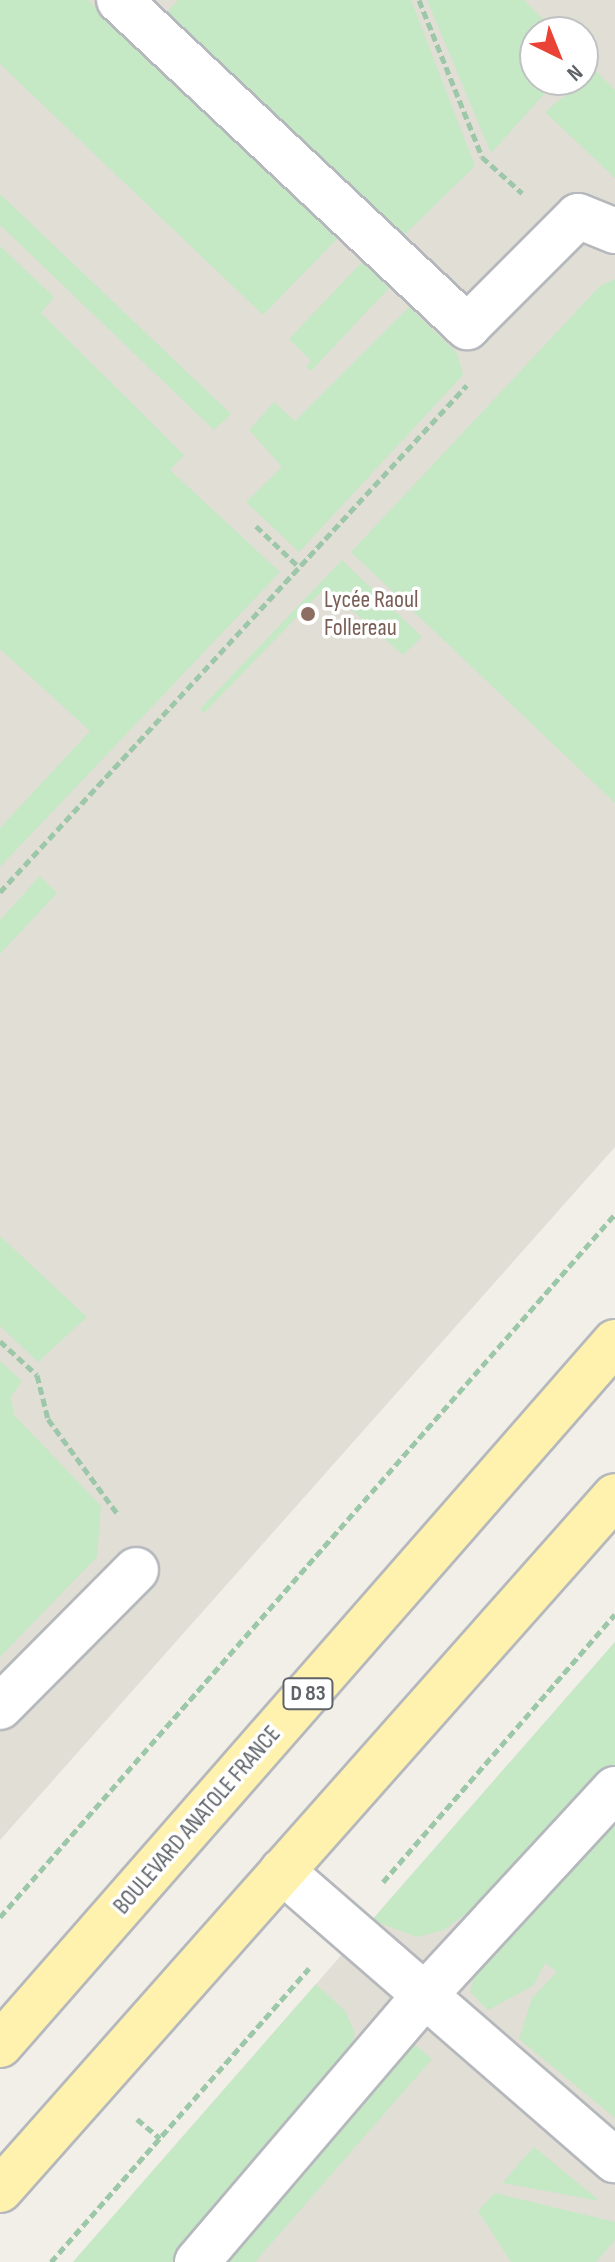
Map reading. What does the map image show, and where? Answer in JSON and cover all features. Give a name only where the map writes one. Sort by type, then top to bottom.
[{"type":"main road","name":"BOULEVARD ANATOLE FRANCE","points":[[0,2045],[615,1342]]},
{"type":"main road","points":[[0,2190],[615,1496]]},
{"type":"lane","points":[[119,0],[467,327],[578,216],[615,231]]},
{"type":"lane","points":[[0,1707],[136,1570]]},
{"type":"lane","points":[[197,2262],[423,1997],[615,1789]]},
{"type":"lane","points":[[282,1871],[423,1997],[615,2160]]},
{"type":"path","points":[[419,0],[482,157],[564,230]]},
{"type":"path","points":[[0,892],[480,371],[467,327]]},
{"type":"path","points":[[256,526],[299,567]]},
{"type":"path","points":[[0,1917],[615,1214]]},
{"type":"path","points":[[0,1341],[37,1375],[48,1419],[141,1546],[136,1570]]},
{"type":"shaded area","name":"Lycée Raoul Follereau","points":[[0,0],[615,0],[615,1147],[0,1840]]},
{"type":"shaded area","points":[[615,1642],[615,2262],[73,2262],[372,1920]]},
{"type":"green space","points":[[0,0],[88,0],[337,239],[263,315],[0,64]]},
{"type":"green space","points":[[178,0],[411,0],[475,166],[399,240],[163,17]]},
{"type":"green space","points":[[427,0],[524,0],[540,16],[519,16],[519,96],[543,96],[491,153]]},
{"type":"green space","points":[[599,74],[615,90],[615,178],[545,112],[564,96],[599,96]]},
{"type":"green space","points":[[0,194],[231,414],[214,430],[0,225]]},
{"type":"green space","points":[[0,246],[54,297],[41,313],[184,455],[170,470],[280,572],[0,867],[0,828],[90,731],[0,649]]},
{"type":"green space","points":[[362,262],[389,288],[311,371],[306,367],[311,361],[289,339]]},
{"type":"green space","points":[[615,279],[615,803],[351,552],[600,286]]},
{"type":"green space","points":[[409,307],[457,353],[463,375],[299,552],[246,502],[282,467],[249,430],[274,402],[295,421]]},
{"type":"green space","points":[[342,560],[422,637],[403,655],[326,587],[204,713],[200,709]]},
{"type":"green space","points":[[40,876],[57,893],[0,954],[0,920]]},
{"type":"green space","points":[[0,1236],[87,1317],[38,1362],[0,1326]]},
{"type":"green space","points":[[0,1361],[22,1381],[11,1396],[14,1415],[101,1506],[97,1557],[0,1657]]},
{"type":"green space","points":[[615,1642],[615,1768],[492,1894],[444,1930],[417,1937],[372,1920]]},
{"type":"green space","points":[[615,1817],[615,2118],[519,2039],[532,1998],[557,1972],[545,1963],[533,1986],[488,2010],[470,1992],[474,1975]]},
{"type":"green space","points":[[316,1984],[345,2011],[355,2033],[345,2066],[172,2262],[73,2262]]},
{"type":"green space","points":[[414,2044],[432,2059],[255,2262],[224,2262]]},
{"type":"green space","points":[[534,2147],[600,2201],[502,2183]]},
{"type":"green space","points":[[495,2193],[615,2222],[615,2240],[596,2262],[511,2262],[478,2211]]},
{"type":"place","name":"Lycée Raoul Follereau","points":[[308,614]]}]
